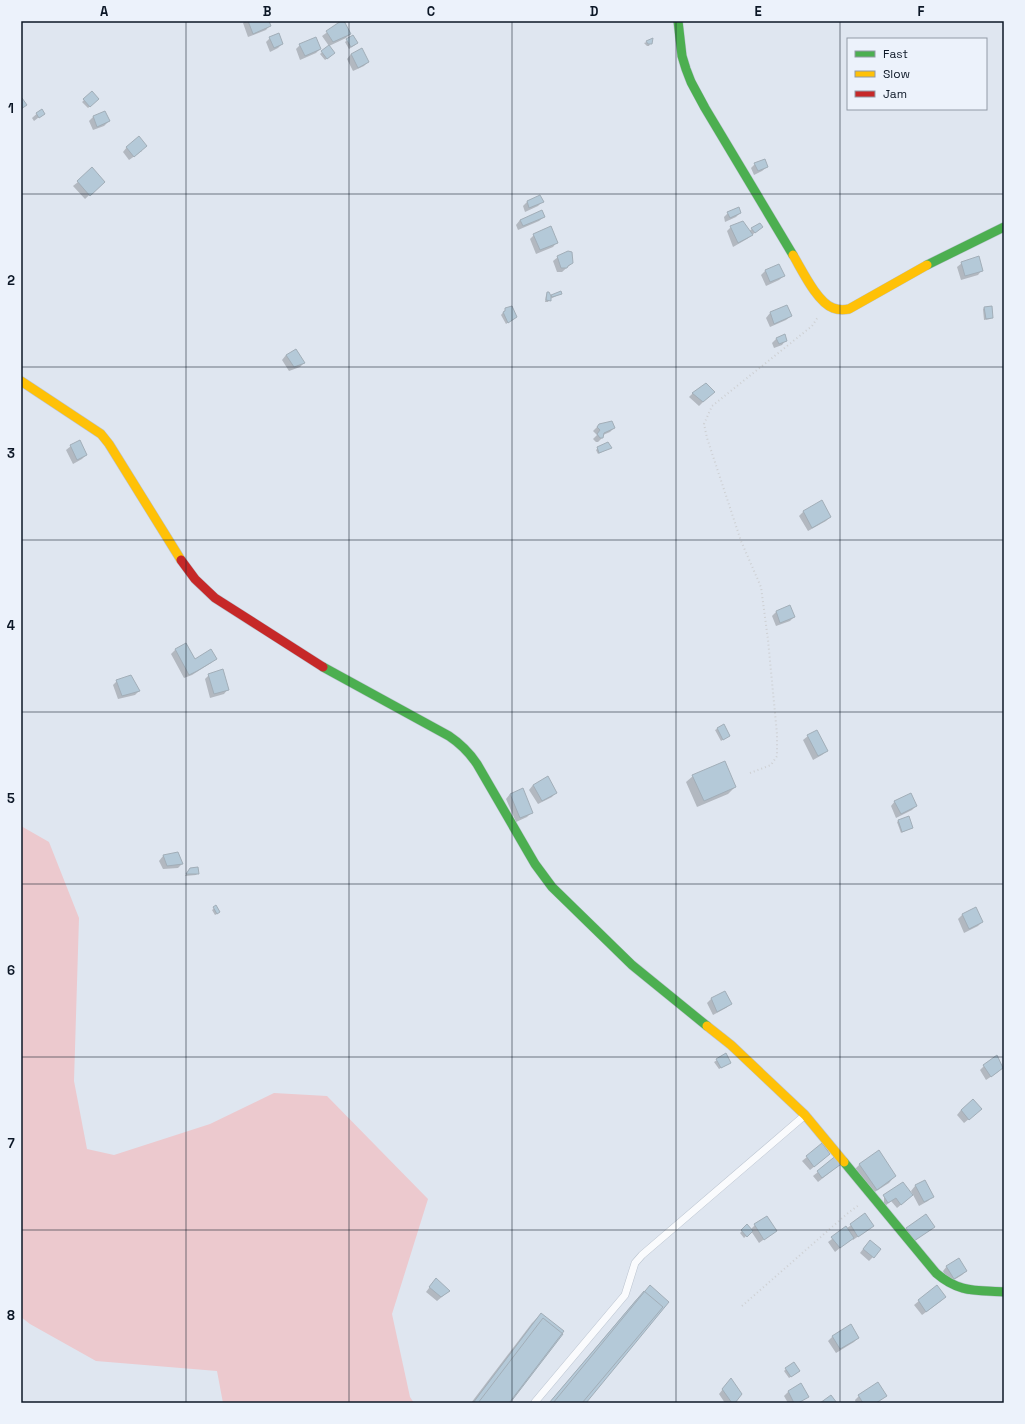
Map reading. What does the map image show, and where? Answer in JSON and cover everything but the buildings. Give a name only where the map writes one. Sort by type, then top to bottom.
[{"type":"street","points":[[678,21],[682,56],[686,70],[694,87],[705,108],[811,284],[826,305],[841,310],[849,309],[917,270],[1004,227]]},
{"type":"street","points":[[21,381],[101,434],[109,444],[178,556],[195,579],[215,598],[332,673],[427,723],[461,744],[469,752],[477,764],[535,864],[552,887],[632,965],[731,1045],[805,1115],[921,1256],[946,1282],[956,1287],[970,1290],[1004,1292]]},
{"type":"lane","points":[[535,1402],[624,1295],[636,1263],[642,1255],[805,1115]]},
{"type":"path","points":[[750,773],[771,765],[777,756],[768,640],[761,587],[741,541],[707,438],[704,424],[712,406],[812,326],[826,305]]},
{"type":"path","points":[[742,1306],[848,1213],[864,1202],[876,1200]]},
{"type":"shaded area","points":[[21,826],[49,842],[79,918],[74,1081],[87,1149],[114,1155],[210,1124],[274,1093],[327,1096],[428,1199],[392,1314],[410,1397],[414,1403],[223,1403],[217,1371],[96,1361],[30,1324],[21,1317]]},
{"type":"traffic: fast","points":[[678,21],[682,56],[691,82],[793,255]]},
{"type":"traffic: fast","points":[[927,265],[1004,227]]},
{"type":"traffic: fast","points":[[323,667],[449,736],[461,745],[477,764],[535,864],[552,887],[632,965],[707,1026]]},
{"type":"traffic: fast","points":[[844,1162],[936,1273],[952,1284],[960,1287],[1004,1292]]},
{"type":"traffic: slow","points":[[793,255],[810,285],[821,299],[827,305],[841,310],[849,309],[927,265]]},
{"type":"traffic: slow","points":[[21,381],[101,434],[109,444],[181,560]]},
{"type":"traffic: slow","points":[[707,1026],[731,1045],[805,1115],[844,1162]]},
{"type":"traffic: jam","points":[[181,560],[195,579],[215,598],[323,667]]}]
